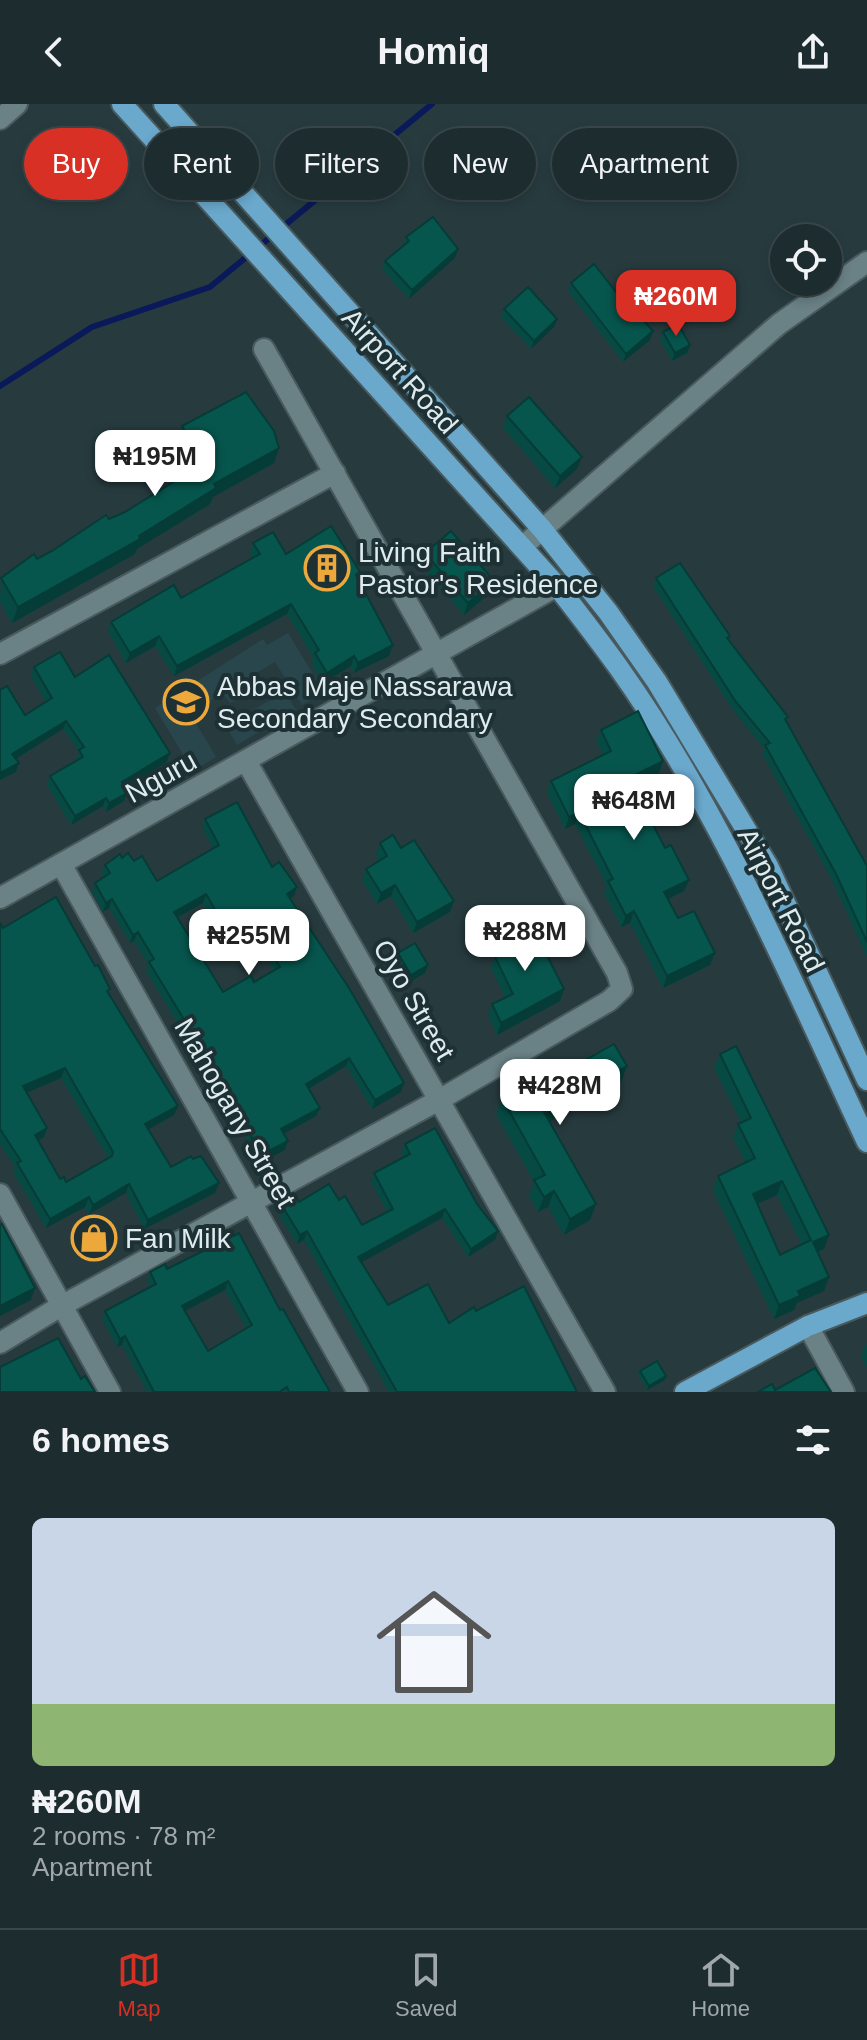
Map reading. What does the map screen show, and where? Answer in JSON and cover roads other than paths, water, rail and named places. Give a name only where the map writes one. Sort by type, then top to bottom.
[{"type":"main road","name":"Airport Road","points":[[122,104],[557,586],[620,670],[689,781],[742,881],[867,1142]]},
{"type":"main road","name":"Airport Road","points":[[164,104],[542,529],[657,682],[768,866],[867,1080]]},
{"type":"main road","points":[[685,1392],[808,1326],[867,1303]]},
{"type":"street","points":[[0,119],[17,104]]},
{"type":"street","points":[[522,547],[779,324],[867,262]]},
{"type":"street","points":[[0,1343],[61,1306],[439,1100],[609,1001],[622,989],[617,973],[264,349]]},
{"type":"street","points":[[0,654],[335,473]]},
{"type":"street","name":"Nguru","points":[[0,898],[557,586]]},
{"type":"street","name":"Oyo Street","points":[[246,761],[605,1392]]},
{"type":"street","name":"Mahogany Street","points":[[61,864],[253,1200],[358,1392]]},
{"type":"street","points":[[0,1194],[110,1392]]},
{"type":"street","points":[[808,1326],[844,1392]]},
{"type":"waterway","points":[[0,386],[92,327],[210,287],[432,104]]},
{"type":"place","name":"Living Faith Pastor's Residence","points":[[327,568]]},
{"type":"place","name":"Abbas Maje Nassarawa Secondary Secondary","points":[[186,702]]},
{"type":"place","name":"Fan Milk","points":[[94,1238]]}]
